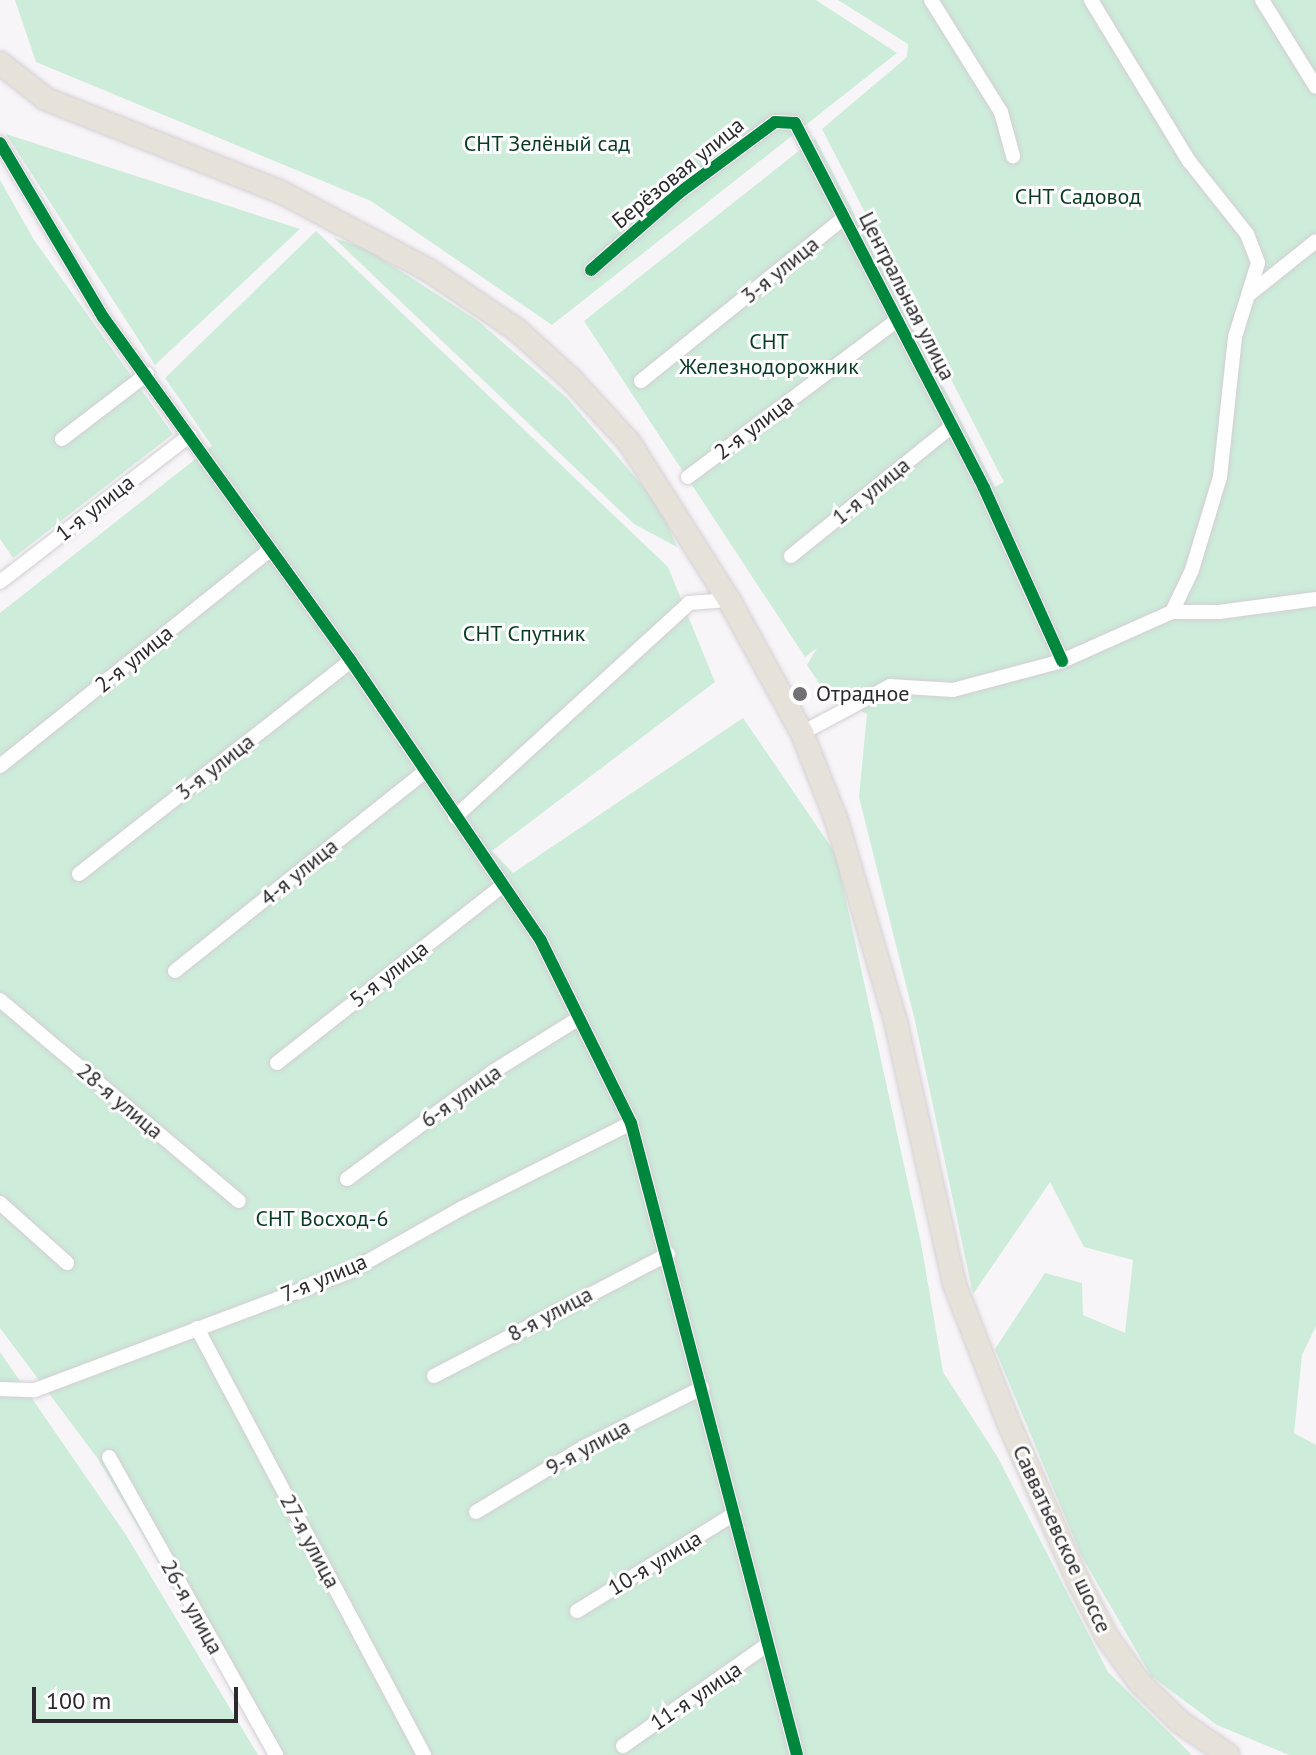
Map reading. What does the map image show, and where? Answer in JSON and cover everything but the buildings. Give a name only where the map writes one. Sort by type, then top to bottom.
[{"type":"main road","name":"Савватьевское шоссе","points":[[0,63],[46,99],[333,217],[430,271],[517,330],[571,379],[629,442],[729,600],[802,733],[837,822],[896,1023],[954,1283],[1009,1424],[1107,1637],[1159,1703],[1228,1755]]},
{"type":"street","points":[[931,0],[1001,112],[1013,156]]},
{"type":"street","points":[[1091,0],[1189,161],[1247,234],[1258,263],[1251,294],[1235,337],[1220,477],[1192,570],[1172,612]]},
{"type":"street","points":[[1262,0],[1316,87]]},
{"type":"street","name":"Берёзовая улица","points":[[591,270],[679,193],[775,122],[795,123]]},
{"type":"street","name":"Центральная улица","points":[[795,123],[984,488],[1062,661]]},
{"type":"street","points":[[0,143],[103,317],[147,374],[268,551],[351,661],[541,941],[631,1123],[668,1254],[797,1755]]},
{"type":"street","name":"3-я улица","points":[[641,381],[844,218]]},
{"type":"street","points":[[1251,294],[1316,241]]},
{"type":"street","name":"2-я улица","points":[[688,477],[897,320]]},
{"type":"street","points":[[62,439],[147,374]]},
{"type":"street","name":"1-я улица","points":[[791,556],[952,426]]},
{"type":"street","name":"1-я улица","points":[[0,582],[190,435]]},
{"type":"street","name":"2-я улица","points":[[0,766],[268,551]]},
{"type":"street","points":[[802,733],[890,686],[953,690],[1062,661],[1172,612],[1316,599]]},
{"type":"street","points":[[455,817],[689,603],[729,600]]},
{"type":"street","name":"3-я улица","points":[[79,874],[351,661]]},
{"type":"street","name":"4-я улица","points":[[175,971],[424,772]]},
{"type":"street","name":"5-я улица","points":[[277,1063],[502,886]]},
{"type":"street","name":"28-я улица","points":[[0,1000],[239,1201]]},
{"type":"street","name":"6-я улица","points":[[347,1179],[494,1071],[579,1018]]},
{"type":"street","name":"7-я улица","points":[[0,1389],[35,1390],[349,1272],[462,1208],[631,1123]]},
{"type":"street","points":[[0,1203],[67,1263]]},
{"type":"street","name":"8-я улица","points":[[434,1376],[668,1254]]},
{"type":"street","name":"27-я улица","points":[[197,1328],[424,1755]]},
{"type":"street","name":"9-я улица","points":[[476,1512],[584,1447],[702,1388]]},
{"type":"street","name":"26-я улица","points":[[109,1457],[276,1755]]},
{"type":"street","name":"10-я улица","points":[[577,1611],[734,1514]]},
{"type":"street","name":"11-я улица","points":[[623,1746],[768,1644]]},
{"type":"green space","name":"СНТ Зелёный сад","points":[[15,0],[816,0],[897,53],[552,325],[371,201],[36,62]]},
{"type":"green space","points":[[838,0],[1316,0],[1316,1326],[1302,1355],[1294,1433],[1316,1445],[1316,1755],[1289,1755],[1217,1725],[1151,1676],[1081,1555],[995,1349],[1045,1273],[1082,1283],[1083,1315],[1125,1333],[1133,1260],[1084,1247],[1050,1182],[973,1294],[915,1021],[859,797],[867,714],[827,695],[807,665],[817,648],[805,657],[584,321],[815,138],[995,487],[1004,482],[822,129],[907,57],[908,44]]},
{"type":"green space","points":[[6,134],[272,220],[300,229],[155,365]]},
{"type":"green space","points":[[0,180],[34,240],[173,434],[13,558],[0,539]]},
{"type":"green space","name":"СНТ Восход-6","points":[[316,231],[668,567],[715,682],[492,851],[513,873],[743,718],[836,854],[921,1243],[943,1372],[997,1456],[1108,1672],[1192,1755],[273,1755],[98,1459],[0,1328],[0,613],[212,446],[165,378]]},
{"type":"green space","points":[[334,238],[365,248],[478,321],[567,398],[659,505],[677,547],[634,524]]},
{"type":"green space","points":[[0,1352],[126,1535],[258,1755],[0,1755]]},
{"type":"cycle path","points":[[591,270],[679,193],[775,122],[795,123],[984,488],[1062,661]]},
{"type":"cycle path","points":[[0,143],[103,317],[351,661],[541,941],[631,1123],[797,1755]]},
{"type":"place","name":"Отрадное","points":[[800,694]]},
{"type":"park label","name":"СНТ Садовод","points":[[1078,197]]},
{"type":"park label","name":"СНТ Железнодорожник","points":[[769,354]]},
{"type":"park label","name":"СНТ Спутник","points":[[524,634]]}]
